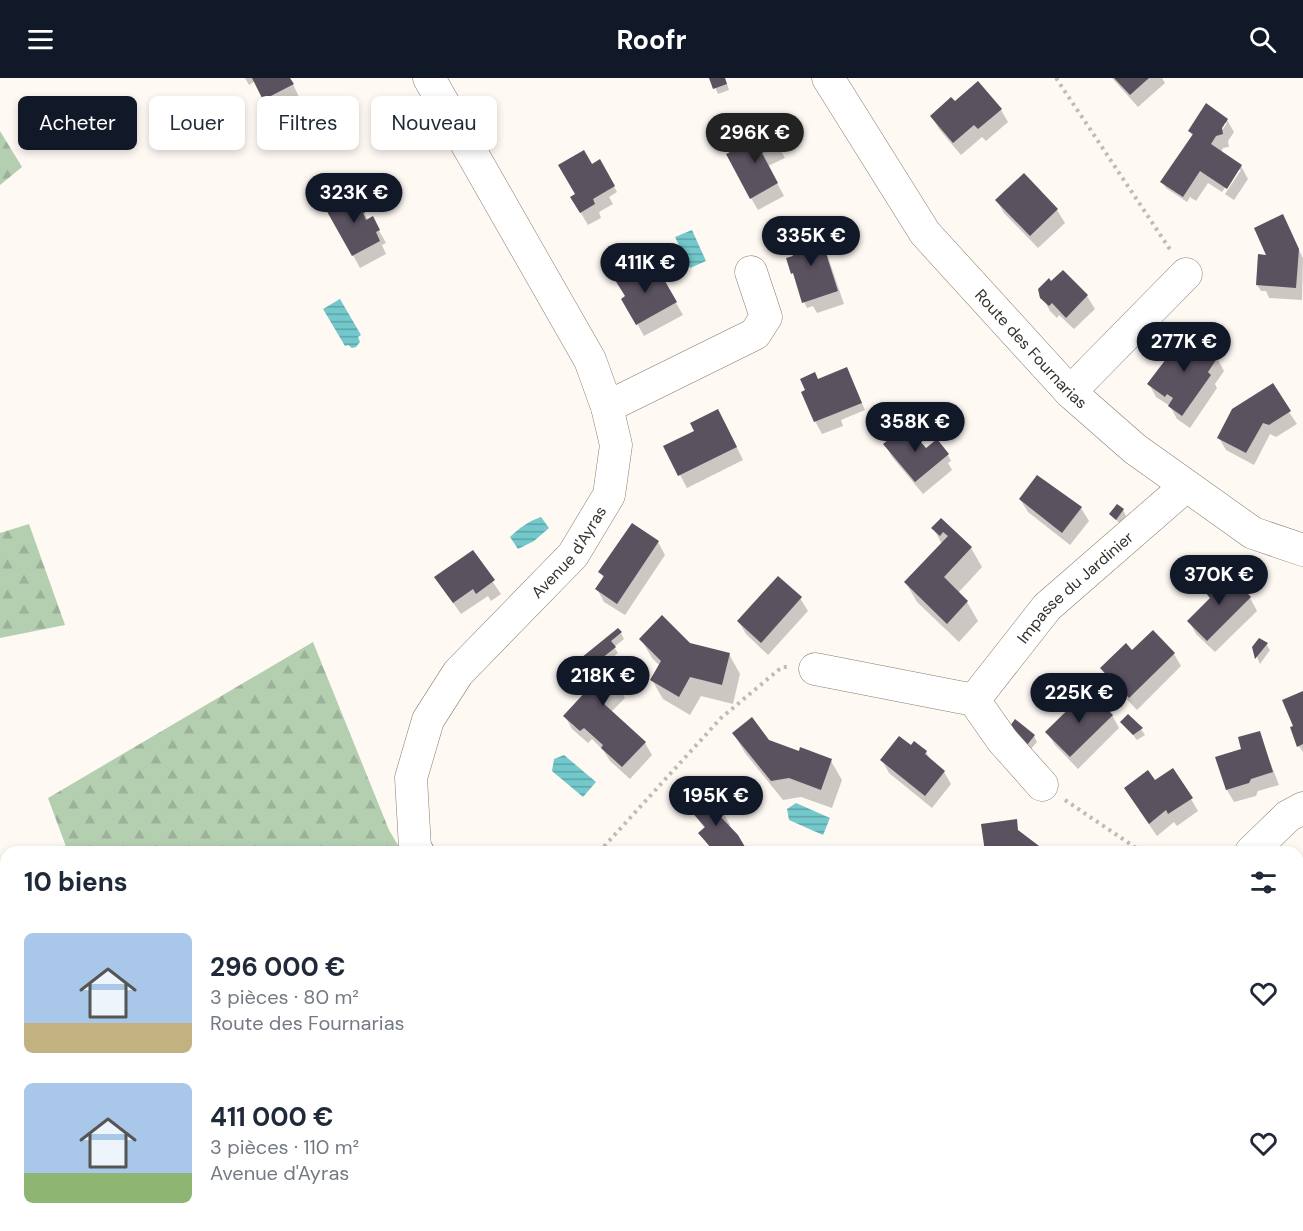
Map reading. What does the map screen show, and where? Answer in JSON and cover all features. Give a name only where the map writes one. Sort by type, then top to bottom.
[{"type":"street","name":"Avenue d'Ayras","points":[[416,846],[411,778],[428,720],[458,673],[573,555],[609,495],[616,445],[607,407],[590,360],[429,78]]},
{"type":"street","name":"Route des Fournarias","points":[[828,78],[925,233],[1070,392],[1136,449],[1253,533],[1303,550]]},
{"type":"street","points":[[607,407],[755,334],[766,317],[751,272]]},
{"type":"street","points":[[1070,392],[1186,274]]},
{"type":"street","name":"Impasse du Jardinier","points":[[974,700],[1047,607],[1186,486]]},
{"type":"street","points":[[815,669],[974,700],[1002,740],[1042,785]]},
{"type":"street","points":[[1257,846],[1288,816],[1303,808]]},
{"type":"path","points":[[1056,78],[1186,274]]},
{"type":"path","points":[[604,846],[721,718],[782,667],[815,669]]},
{"type":"path","points":[[1042,785],[1133,846]]},
{"type":"green space","points":[[0,131],[22,167],[0,185]]},
{"type":"green space","points":[[29,524],[65,625],[0,638],[0,533]]},
{"type":"green space","points":[[313,642],[389,830],[398,846],[66,846],[48,798]]},
{"type":"water","points":[[692,230],[706,261],[690,268],[675,237]]},
{"type":"water","points":[[340,299],[361,335],[358,337],[360,342],[356,347],[345,346],[323,309]]},
{"type":"water","points":[[541,517],[549,528],[534,541],[518,549],[510,537],[524,525]]},
{"type":"water","points":[[564,755],[596,782],[583,797],[552,771],[554,759]]},
{"type":"water","points":[[796,803],[830,818],[823,835],[789,820],[787,809]]},
{"type":"building","points":[[252,78],[290,78],[294,84],[271,96],[261,96]]},
{"type":"building","points":[[709,78],[725,78],[727,84],[713,89]]},
{"type":"building","points":[[1114,78],[1149,78],[1130,95]]},
{"type":"building","points":[[978,81],[1002,109],[978,129],[974,125],[953,143],[930,116],[951,97],[955,101]]},
{"type":"building","points":[[1206,103],[1228,119],[1222,128],[1223,134],[1216,136],[1211,144],[1242,165],[1227,189],[1200,171],[1183,197],[1160,182],[1193,134],[1188,131]]},
{"type":"building","points":[[770,128],[779,145],[762,153],[778,183],[750,199],[726,154],[754,140],[753,137]]},
{"type":"building","points":[[584,150],[592,164],[600,159],[615,186],[593,199],[595,204],[580,213],[570,197],[575,194],[558,165]]},
{"type":"building","points":[[1024,173],[1058,209],[1030,236],[995,200]]},
{"type":"building","points":[[355,193],[366,220],[373,216],[380,230],[376,232],[380,241],[352,256],[325,208]]},
{"type":"building","points":[[1283,214],[1299,249],[1296,288],[1256,285],[1258,254],[1266,255],[1254,228]]},
{"type":"building","points":[[809,226],[824,232],[819,243],[821,248],[824,247],[838,291],[802,303],[786,258],[793,256],[789,244],[804,239]]},
{"type":"building","points":[[645,264],[654,280],[662,276],[677,302],[636,325],[621,299],[625,296],[615,280]]},
{"type":"building","points":[[1063,270],[1088,295],[1066,318],[1052,303],[1049,306],[1040,298],[1038,289],[1049,278],[1051,281]]},
{"type":"building","points":[[1182,332],[1218,357],[1208,372],[1211,375],[1182,416],[1168,406],[1173,398],[1167,394],[1165,397],[1147,384],[1179,342],[1176,339]]},
{"type":"building","points":[[847,367],[862,403],[814,422],[801,392],[805,390],[800,379],[815,372],[818,379]]},
{"type":"building","points":[[1273,383],[1291,411],[1269,425],[1263,423],[1246,453],[1217,438],[1232,409]]},
{"type":"building","points":[[718,409],[737,447],[678,476],[663,446],[694,431],[690,423]]},
{"type":"building","points":[[906,425],[926,448],[937,439],[949,454],[915,482],[883,444]]},
{"type":"building","points":[[1037,475],[1082,507],[1062,533],[1019,499]]},
{"type":"building","points":[[1117,504],[1124,509],[1116,520],[1109,514]]},
{"type":"building","points":[[941,518],[972,547],[944,577],[968,601],[947,624],[904,582],[948,536],[943,532],[940,536],[931,528]]},
{"type":"building","points":[[632,523],[659,541],[617,604],[595,589],[604,576],[598,572]]},
{"type":"building","points":[[473,550],[495,580],[476,594],[473,589],[453,603],[434,577]]},
{"type":"building","points":[[1226,571],[1251,597],[1207,641],[1187,621],[1210,598],[1205,592]]},
{"type":"building","points":[[778,576],[802,597],[761,643],[737,621]]},
{"type":"building","points":[[662,615],[690,643],[730,653],[722,685],[690,677],[679,697],[650,680],[661,661],[639,639]]},
{"type":"building","points":[[618,628],[622,632],[611,641],[616,647],[597,662],[619,685],[602,702],[646,742],[622,767],[584,728],[580,731],[563,716],[588,689],[591,692],[597,686],[571,666]]},
{"type":"building","points":[[1153,630],[1175,653],[1129,698],[1100,668],[1126,643],[1132,650]]},
{"type":"building","points":[[1259,638],[1268,643],[1255,659],[1252,647]]},
{"type":"building","points":[[1088,690],[1113,715],[1070,757],[1045,732]]},
{"type":"building","points":[[1303,691],[1303,744],[1297,747],[1290,727],[1293,726],[1282,700]]},
{"type":"building","points":[[1128,714],[1143,728],[1133,735],[1120,722]]},
{"type":"building","points":[[752,717],[769,740],[799,751],[800,747],[832,759],[821,790],[789,778],[771,781],[732,733]]},
{"type":"building","points":[[1015,719],[1035,735],[1027,745],[1008,729]]},
{"type":"building","points":[[1260,731],[1273,772],[1226,790],[1215,757],[1241,749],[1238,737]]},
{"type":"building","points":[[899,736],[911,745],[914,741],[927,751],[925,754],[945,771],[925,796],[880,760]]},
{"type":"building","points":[[1173,768],[1193,798],[1168,814],[1166,810],[1149,824],[1124,788],[1148,770],[1155,780]]},
{"type":"building","points":[[708,793],[724,812],[720,816],[738,835],[744,846],[709,846],[698,833],[705,827],[689,809]]},
{"type":"building","points":[[1017,819],[1018,830],[1039,846],[984,846],[981,824]]}]
